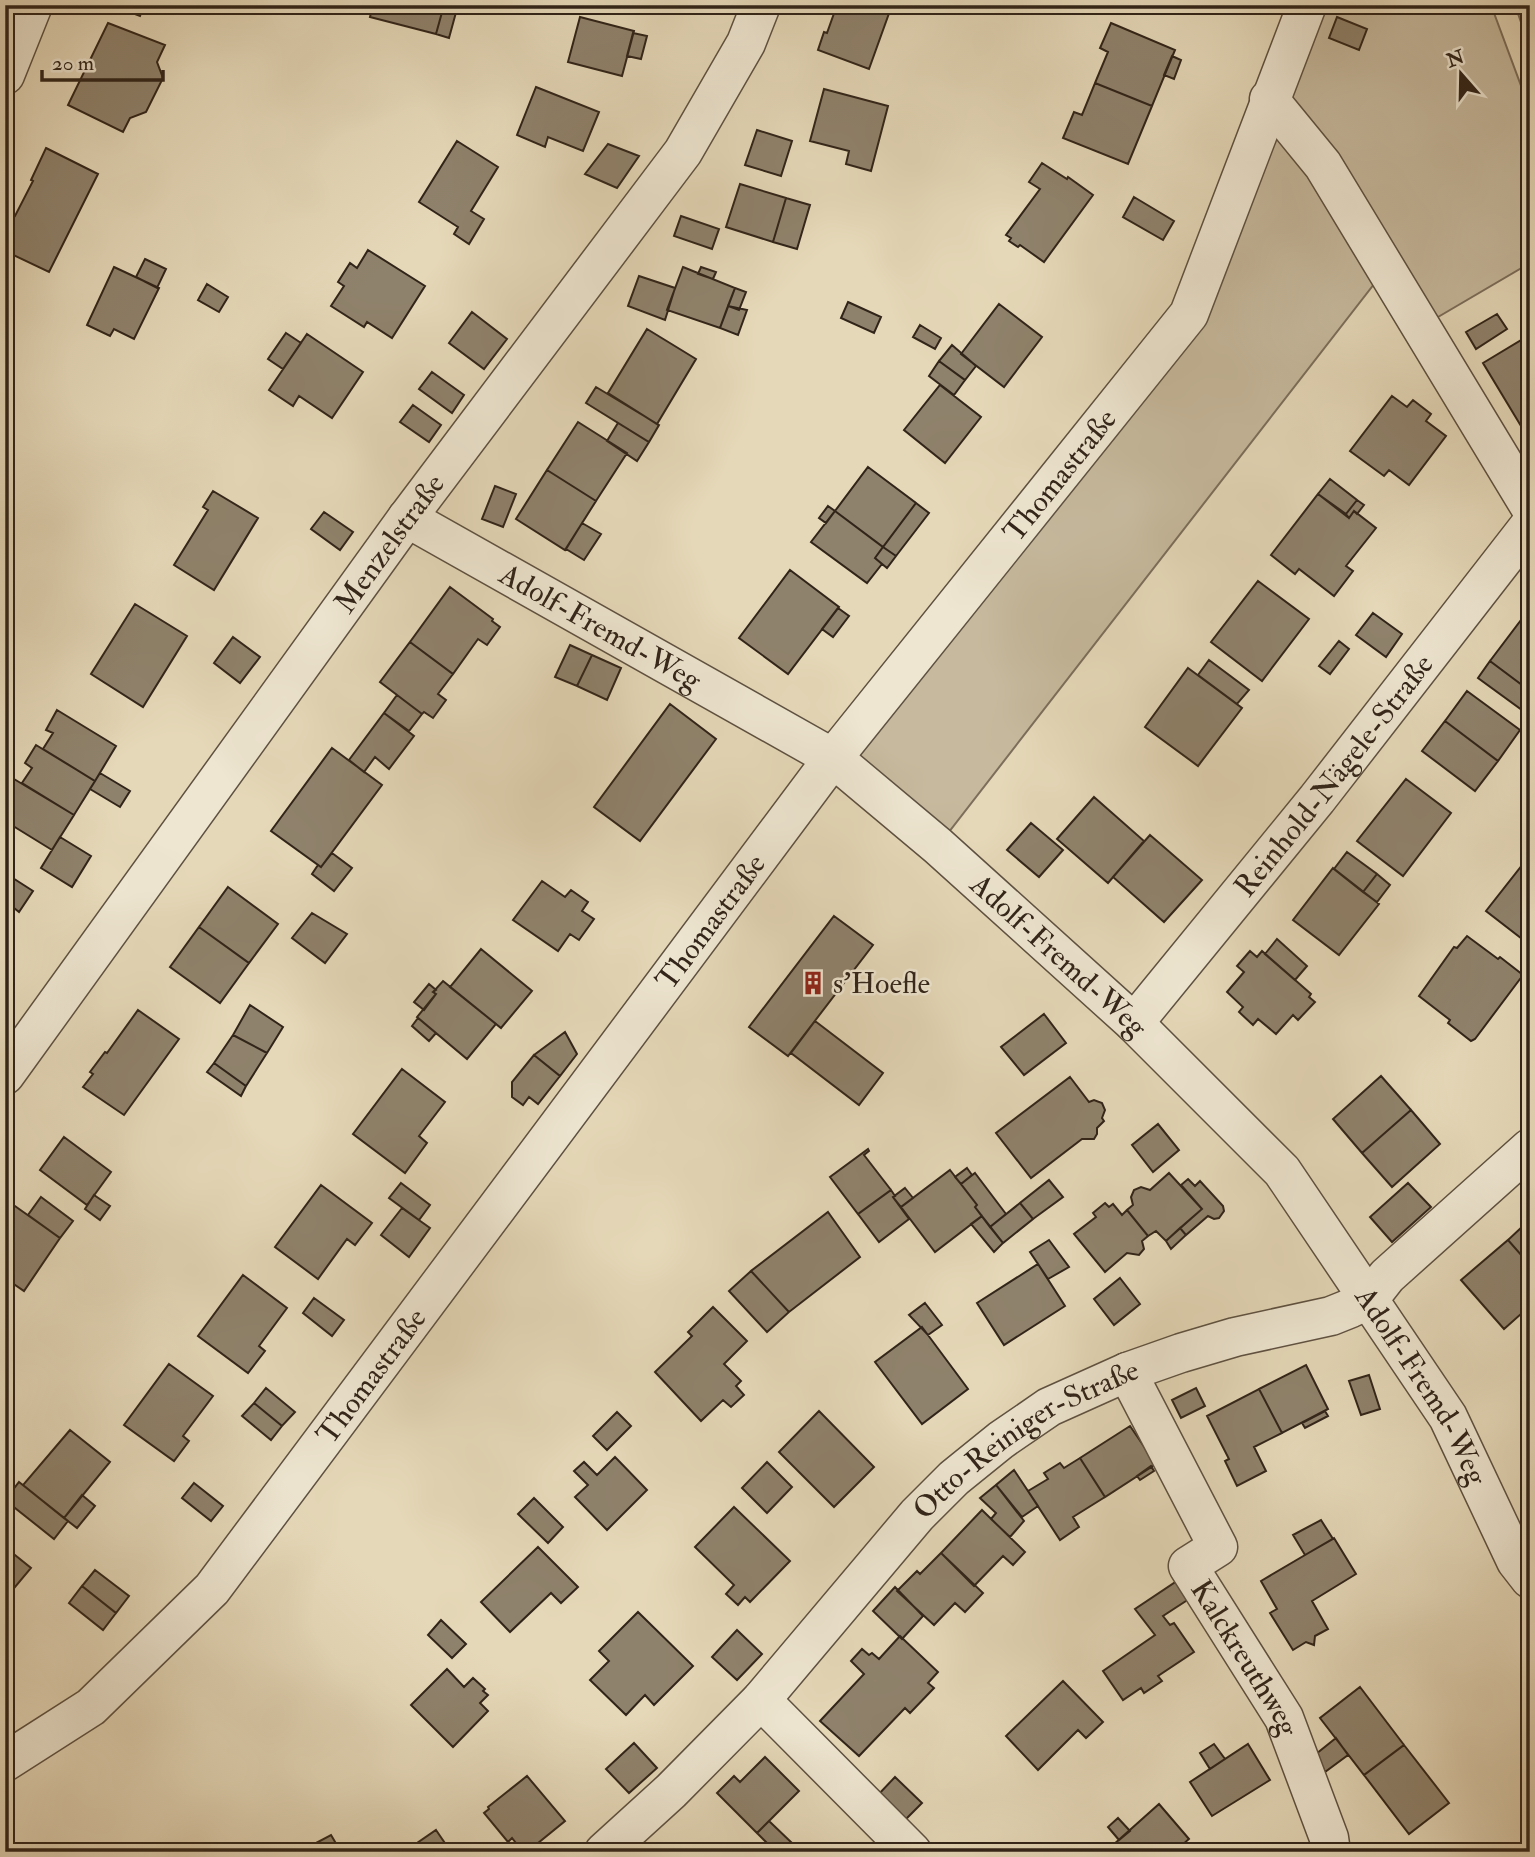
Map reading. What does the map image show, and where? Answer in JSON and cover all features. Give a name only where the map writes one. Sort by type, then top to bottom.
[{"type":"street","points":[[5,75],[33,5]]},
{"type":"street","name":"Menzelstraße","points":[[5,1075],[407,518],[683,152],[746,43],[761,5]]},
{"type":"street","name":"Thomastraße","points":[[5,1762],[91,1707],[212,1589],[833,758],[1189,314],[1307,5]]},
{"type":"street","name":"Reinhold-Nägele-Straße","points":[[1134,1023],[1317,799],[1529,509],[1322,165],[1269,99]]},
{"type":"street","name":"Adolf-Fremd-Weg","points":[[407,518],[833,758],[938,846],[1134,1023],[1282,1171],[1448,1417],[1516,1561],[1530,1579]]},
{"type":"street","name":"Otto-Reiniger-Straße","points":[[604,1852],[671,1791],[761,1700],[897,1537],[954,1478],[1001,1440],[1049,1407],[1127,1372],[1224,1340],[1331,1316],[1369,1299],[1387,1276],[1530,1148]]},
{"type":"street","name":"Kalckreuthweg","points":[[1127,1372],[1218,1547],[1188,1566],[1284,1718],[1329,1838],[1331,1852]]},
{"type":"street","points":[[761,1700],[912,1852]]},
{"type":"shaded area","points":[[1307,5],[1491,5],[1530,110],[1530,263],[1421,327],[1385,270],[938,846],[833,758],[1189,314]]},
{"type":"shaded area","points":[[1515,5],[1530,5],[1530,48]]},
{"type":"building","points":[[111,5],[144,5],[140,16]]},
{"type":"building","points":[[373,5],[444,5],[436,34],[370,17]]},
{"type":"building","points":[[444,5],[458,5],[449,38],[436,34]]},
{"type":"building","points":[[837,5],[892,5],[869,69],[818,50]]},
{"type":"building","points":[[580,17],[634,31],[622,76],[568,62]]},
{"type":"building","points":[[1337,17],[1367,29],[1359,50],[1329,38]]},
{"type":"building","points":[[108,23],[165,45],[157,62],[163,78],[146,112],[130,118],[123,132],[68,105]]},
{"type":"building","points":[[1111,23],[1175,50],[1152,106],[1095,83],[1108,52],[1100,48]]},
{"type":"building","points":[[633,33],[647,36],[641,59],[627,56]]},
{"type":"building","points":[[1172,56],[1181,60],[1174,79],[1164,75]]},
{"type":"building","points":[[1095,83],[1152,106],[1128,164],[1063,138],[1074,112],[1082,115]]},
{"type":"building","points":[[536,87],[599,112],[583,151],[548,137],[545,147],[517,135]]},
{"type":"building","points":[[824,89],[888,106],[871,171],[846,164],[849,151],[810,141]]},
{"type":"building","points":[[757,130],[792,141],[781,176],[745,165]]},
{"type":"building","points":[[457,141],[498,167],[471,211],[484,219],[469,244],[454,234],[458,227],[419,202]]},
{"type":"building","points":[[608,144],[639,156],[617,188],[585,174]]},
{"type":"building","points":[[46,148],[98,174],[49,272],[5,251],[5,230],[33,181],[31,180]]},
{"type":"building","points":[[1042,163],[1093,195],[1044,262],[1020,245],[1018,247],[1009,241],[1011,238],[1006,235],[1040,189],[1029,182]]},
{"type":"building","points":[[740,184],[786,198],[773,242],[726,227]]},
{"type":"building","points":[[1134,197],[1174,221],[1163,240],[1123,217]]},
{"type":"building","points":[[786,198],[810,205],[797,249],[773,242]]},
{"type":"building","points":[[681,216],[719,229],[712,249],[674,236]]},
{"type":"building","points":[[368,250],[425,286],[392,338],[367,322],[364,327],[331,306],[344,286],[338,282],[350,263],[357,268]]},
{"type":"building","points":[[145,259],[166,269],[157,288],[136,277]]},
{"type":"building","points":[[114,267],[159,288],[134,339],[114,329],[110,336],[87,325]]},
{"type":"building","points":[[683,267],[735,288],[720,328],[667,310]]},
{"type":"building","points":[[701,267],[716,272],[713,279],[698,274]]},
{"type":"building","points":[[639,276],[675,288],[665,320],[628,306]]},
{"type":"building","points":[[207,284],[228,297],[219,312],[198,300]]},
{"type":"building","points":[[735,288],[746,292],[739,310],[728,306]]},
{"type":"building","points":[[848,302],[881,317],[874,333],[841,318]]},
{"type":"building","points":[[999,304],[1042,337],[1004,387],[961,354]]},
{"type":"building","points":[[728,306],[747,310],[738,335],[720,328]]},
{"type":"building","points":[[472,312],[507,339],[484,369],[449,343]]},
{"type":"building","points":[[1497,314],[1507,329],[1476,349],[1466,332]]},
{"type":"building","points":[[920,325],[941,338],[935,349],[913,337]]},
{"type":"building","points":[[1530,327],[1530,428],[1524,431],[1483,363],[1526,337],[1522,331]]},
{"type":"building","points":[[647,329],[696,359],[657,424],[608,393]]},
{"type":"building","points":[[286,333],[301,343],[283,369],[268,359]]},
{"type":"building","points":[[307,334],[363,372],[332,418],[299,396],[293,406],[269,390]]},
{"type":"building","points":[[952,345],[976,366],[965,380],[939,361]]},
{"type":"building","points":[[939,361],[965,380],[954,395],[929,376]]},
{"type":"building","points":[[432,372],[464,395],[452,413],[419,389]]},
{"type":"building","points":[[940,385],[981,417],[945,463],[904,430]]},
{"type":"building","points":[[596,387],[659,425],[649,442],[586,403]]},
{"type":"building","points":[[1392,396],[1407,407],[1413,400],[1431,414],[1426,421],[1446,436],[1409,485],[1389,470],[1384,476],[1350,451]]},
{"type":"building","points":[[413,405],[441,425],[429,442],[400,422]]},
{"type":"building","points":[[578,422],[627,453],[596,501],[547,470]]},
{"type":"building","points":[[618,423],[649,442],[637,461],[607,441]]},
{"type":"building","points":[[868,467],[916,503],[883,547],[835,511]]},
{"type":"building","points":[[547,470],[596,501],[565,550],[516,519]]},
{"type":"building","points":[[1330,479],[1357,500],[1346,514],[1318,494]]},
{"type":"building","points":[[495,486],[516,494],[503,527],[482,519]]},
{"type":"building","points":[[213,491],[258,518],[214,590],[174,565],[208,510],[203,507]]},
{"type":"building","points":[[1318,494],[1349,518],[1354,511],[1376,528],[1346,566],[1353,571],[1334,596],[1299,569],[1295,574],[1271,555]]},
{"type":"building","points":[[1357,500],[1364,505],[1357,514],[1354,511],[1349,518],[1346,514]]},
{"type":"building","points":[[916,503],[929,513],[896,556],[883,547]]},
{"type":"building","points":[[828,506],[835,511],[826,523],[819,518]]},
{"type":"building","points":[[835,511],[883,547],[875,558],[882,564],[867,583],[811,542]]},
{"type":"building","points":[[324,512],[353,532],[340,550],[311,529]]},
{"type":"building","points":[[582,523],[601,534],[584,560],[566,549]]},
{"type":"building","points":[[883,547],[896,556],[887,568],[875,558]]},
{"type":"building","points":[[790,570],[839,607],[788,674],[739,638]]},
{"type":"building","points":[[1258,581],[1309,619],[1262,681],[1211,642]]},
{"type":"building","points":[[450,587],[500,627],[487,645],[478,639],[453,674],[410,642]]},
{"type":"building","points":[[135,604],[187,636],[143,707],[91,674]]},
{"type":"building","points":[[838,608],[849,616],[833,637],[822,629]]},
{"type":"building","points":[[1530,608],[1530,691],[1490,661]]},
{"type":"building","points":[[1373,613],[1402,634],[1386,657],[1356,635]]},
{"type":"building","points":[[233,637],[260,657],[240,683],[214,663]]},
{"type":"building","points":[[1339,641],[1349,649],[1330,674],[1319,666]]},
{"type":"building","points":[[410,642],[453,674],[438,694],[446,700],[433,718],[424,712],[422,714],[380,682]]},
{"type":"building","points":[[570,645],[592,655],[577,686],[555,677]]},
{"type":"building","points":[[592,655],[621,668],[607,700],[577,686]]},
{"type":"building","points":[[1209,660],[1249,690],[1237,704],[1198,675]]},
{"type":"building","points":[[1490,661],[1530,691],[1530,699],[1522,710],[1478,678]]},
{"type":"building","points":[[1188,668],[1242,708],[1198,766],[1145,727]]},
{"type":"building","points":[[1467,691],[1520,730],[1498,761],[1445,721]]},
{"type":"building","points":[[397,695],[422,714],[409,731],[384,713]]},
{"type":"building","points":[[670,704],[716,739],[640,841],[594,807]]},
{"type":"building","points":[[57,710],[116,746],[95,781],[43,749],[53,733],[46,730]]},
{"type":"building","points":[[384,713],[414,736],[389,769],[375,757],[364,772],[349,760]]},
{"type":"building","points":[[1445,721],[1498,761],[1475,791],[1422,751]]},
{"type":"building","points":[[36,745],[95,781],[74,815],[22,783],[32,768],[25,763]]},
{"type":"building","points":[[332,748],[382,785],[321,867],[271,831]]},
{"type":"building","points":[[100,773],[130,791],[120,807],[90,789]]},
{"type":"building","points":[[14,779],[74,815],[52,850],[5,821],[5,811],[10,803],[5,800],[5,793]]},
{"type":"building","points":[[1406,779],[1451,813],[1403,876],[1357,841]]},
{"type":"building","points":[[1094,797],[1144,841],[1108,883],[1057,839]]},
{"type":"building","points":[[1031,823],[1063,850],[1039,877],[1007,850]]},
{"type":"building","points":[[1150,835],[1202,880],[1164,922],[1113,877]]},
{"type":"building","points":[[60,837],[91,856],[72,887],[41,868]]},
{"type":"building","points":[[1347,852],[1377,874],[1363,892],[1334,869]]},
{"type":"building","points":[[332,853],[352,868],[334,891],[312,874]]},
{"type":"building","points":[[1530,855],[1530,937],[1526,942],[1486,911]]},
{"type":"building","points":[[1333,868],[1379,904],[1339,955],[1293,920]]},
{"type":"building","points":[[5,873],[33,891],[19,912],[14,908],[5,921]]},
{"type":"building","points":[[1377,874],[1390,885],[1377,902],[1363,892]]},
{"type":"building","points":[[542,881],[565,897],[571,890],[588,902],[582,911],[594,919],[579,940],[570,934],[558,951],[513,920]]},
{"type":"building","points":[[228,887],[278,924],[249,963],[199,927]]},
{"type":"building","points":[[312,913],[347,934],[325,963],[292,938]]},
{"type":"building","name":"s'Hoefle","points":[[834,916],[873,945],[788,1056],[749,1027]]},
{"type":"building","points":[[199,927],[249,963],[220,1003],[170,967]]},
{"type":"building","points":[[1467,936],[1523,975],[1471,1041],[1448,1023],[1450,1020],[1419,996],[1454,947],[1457,948]]},
{"type":"building","points":[[1277,939],[1307,966],[1295,980],[1265,954]]},
{"type":"building","points":[[481,949],[532,991],[501,1028],[450,987]]},
{"type":"building","points":[[1250,951],[1257,957],[1262,951],[1311,994],[1309,997],[1315,1002],[1298,1020],[1293,1015],[1276,1034],[1258,1019],[1253,1025],[1239,1012],[1243,1007],[1227,992],[1244,972],[1237,966]]},
{"type":"building","points":[[443,981],[496,1024],[467,1059],[417,1017]]},
{"type":"building","points":[[429,984],[436,990],[433,992],[436,994],[424,1010],[414,1002]]},
{"type":"building","points":[[250,1005],[283,1027],[267,1053],[233,1035]]},
{"type":"building","points":[[138,1010],[179,1039],[124,1115],[83,1087],[93,1074],[90,1072]]},
{"type":"building","points":[[1044,1014],[1066,1043],[1024,1075],[1001,1047]]},
{"type":"building","points":[[418,1018],[436,1033],[429,1041],[412,1026]]},
{"type":"building","points":[[815,1021],[883,1073],[859,1105],[791,1053]]},
{"type":"building","points":[[565,1032],[577,1054],[560,1076],[534,1055]]},
{"type":"building","points":[[233,1035],[267,1053],[246,1086],[214,1063]]},
{"type":"building","points":[[534,1055],[560,1076],[538,1104],[529,1097],[523,1105],[512,1097],[512,1082]]},
{"type":"building","points":[[214,1063],[246,1086],[241,1096],[207,1072]]},
{"type":"building","points":[[402,1069],[445,1102],[419,1136],[427,1143],[405,1173],[353,1134]]},
{"type":"building","points":[[1381,1076],[1411,1110],[1362,1153],[1333,1119]]},
{"type":"building","points":[[1070,1077],[1089,1102],[1094,1100],[1102,1103],[1105,1110],[1102,1118],[1104,1121],[1097,1128],[1094,1139],[1082,1139],[1031,1178],[996,1133]]},
{"type":"building","points":[[1411,1110],[1440,1144],[1392,1187],[1362,1153]]},
{"type":"building","points":[[1158,1124],[1179,1150],[1153,1172],[1132,1145]]},
{"type":"building","points":[[64,1137],[111,1172],[87,1205],[40,1170]]},
{"type":"building","points":[[868,1149],[864,1155],[891,1190],[858,1214],[830,1177]]},
{"type":"building","points":[[967,1168],[972,1175],[961,1184],[955,1177]]},
{"type":"building","points":[[950,1170],[977,1205],[975,1207],[982,1216],[935,1252],[901,1207]]},
{"type":"building","points":[[975,1173],[1006,1214],[990,1227],[961,1184]]},
{"type":"building","points":[[1169,1173],[1202,1209],[1166,1241],[1156,1231],[1148,1236],[1127,1210],[1133,1205],[1131,1197],[1134,1190],[1141,1187],[1150,1190]]},
{"type":"building","points":[[1188,1179],[1195,1186],[1200,1181],[1223,1206],[1224,1211],[1219,1218],[1208,1216],[1186,1235],[1180,1228],[1202,1209],[1181,1185]]},
{"type":"building","points":[[1049,1180],[1063,1197],[1033,1219],[1020,1203]]},
{"type":"building","points":[[401,1183],[430,1205],[419,1220],[389,1198]]},
{"type":"building","points":[[1408,1183],[1431,1207],[1392,1242],[1370,1217]]},
{"type":"building","points":[[321,1185],[372,1223],[355,1245],[347,1239],[318,1279],[275,1247]]},
{"type":"building","points":[[905,1188],[913,1198],[901,1207],[893,1197]]},
{"type":"building","points":[[891,1190],[909,1219],[879,1242],[858,1214]]},
{"type":"building","points":[[94,1195],[110,1206],[100,1220],[85,1209]]},
{"type":"building","points":[[41,1197],[73,1221],[60,1238],[28,1215]]},
{"type":"building","points":[[5,1199],[60,1238],[24,1291],[5,1278]]},
{"type":"building","points":[[1020,1203],[1033,1219],[1003,1243],[990,1227]]},
{"type":"building","points":[[1105,1203],[1109,1207],[1113,1204],[1122,1215],[1127,1210],[1148,1236],[1142,1241],[1144,1249],[1139,1255],[1127,1253],[1105,1272],[1074,1234],[1096,1217],[1093,1213]]},
{"type":"building","points":[[402,1208],[430,1228],[409,1257],[381,1235]]},
{"type":"building","points":[[828,1212],[860,1257],[789,1312],[751,1271]]},
{"type":"building","points":[[982,1216],[1003,1243],[994,1252],[971,1224]]},
{"type":"building","points":[[1523,1226],[1530,1234],[1530,1265],[1508,1240]]},
{"type":"building","points":[[1180,1228],[1186,1235],[1171,1249],[1166,1241]]},
{"type":"building","points":[[1049,1240],[1069,1267],[1048,1279],[1030,1252]]},
{"type":"building","points":[[1508,1240],[1530,1265],[1530,1306],[1504,1329],[1461,1280]]},
{"type":"building","points":[[1038,1264],[1065,1306],[1004,1345],[977,1303]]},
{"type":"building","points":[[751,1271],[789,1312],[767,1332],[729,1291]]},
{"type":"building","points":[[243,1275],[287,1308],[259,1346],[265,1351],[248,1373],[198,1336]]},
{"type":"building","points":[[1120,1278],[1140,1304],[1114,1325],[1094,1299]]},
{"type":"building","points":[[314,1298],[344,1320],[332,1336],[303,1313]]},
{"type":"building","points":[[925,1303],[942,1325],[928,1335],[909,1315]]},
{"type":"building","points":[[713,1307],[747,1341],[724,1364],[741,1381],[736,1386],[744,1395],[731,1407],[723,1400],[701,1421],[655,1372],[692,1336],[688,1332]]},
{"type":"building","points":[[922,1327],[968,1389],[922,1424],[875,1362]]},
{"type":"building","points":[[169,1364],[213,1396],[183,1436],[189,1441],[174,1461],[124,1425]]},
{"type":"building","points":[[1306,1365],[1328,1409],[1282,1433],[1259,1389]]},
{"type":"building","points":[[1369,1375],[1380,1409],[1361,1415],[1349,1381]]},
{"type":"building","points":[[266,1388],[295,1412],[282,1426],[254,1403]]},
{"type":"building","points":[[1196,1388],[1205,1406],[1181,1418],[1172,1400]]},
{"type":"building","points":[[1259,1389],[1282,1433],[1254,1447],[1266,1471],[1237,1486],[1225,1461],[1229,1459],[1207,1416]]},
{"type":"building","points":[[254,1403],[282,1426],[271,1440],[242,1416]]},
{"type":"building","points":[[819,1411],[874,1467],[834,1507],[779,1452]]},
{"type":"building","points":[[1325,1411],[1328,1416],[1305,1428],[1302,1423]]},
{"type":"building","points":[[617,1412],[631,1426],[607,1450],[593,1436]]},
{"type":"building","points":[[1130,1426],[1156,1464],[1105,1497],[1080,1458]]},
{"type":"building","points":[[70,1430],[110,1462],[64,1518],[23,1485]]},
{"type":"building","points":[[615,1457],[647,1490],[607,1530],[575,1497],[588,1485],[574,1471],[584,1462],[597,1475]]},
{"type":"building","points":[[1080,1458],[1105,1497],[1073,1517],[1079,1527],[1060,1540],[1028,1491],[1048,1479],[1044,1473],[1060,1463],[1064,1468]]},
{"type":"building","points":[[767,1462],[792,1487],[767,1513],[742,1488]]},
{"type":"building","points":[[1151,1466],[1154,1471],[1140,1480],[1137,1476]]},
{"type":"building","points":[[1014,1470],[1038,1506],[1022,1517],[996,1485]]},
{"type":"building","points":[[19,1482],[68,1521],[54,1539],[5,1500]]},
{"type":"building","points":[[194,1483],[223,1506],[211,1521],[182,1498]]},
{"type":"building","points":[[996,1485],[1024,1521],[1010,1537],[991,1519],[996,1513],[980,1498]]},
{"type":"building","points":[[82,1495],[95,1506],[77,1528],[64,1518]]},
{"type":"building","points":[[534,1498],[563,1527],[548,1543],[518,1514]]},
{"type":"building","points":[[734,1507],[790,1561],[750,1602],[745,1597],[738,1605],[726,1594],[734,1585],[695,1547]]},
{"type":"building","points":[[982,1510],[1025,1552],[1013,1565],[1003,1556],[974,1586],[941,1553]]},
{"type":"building","points":[[1321,1520],[1333,1539],[1305,1555],[1293,1535]]},
{"type":"building","points":[[1334,1538],[1356,1574],[1312,1601],[1328,1629],[1315,1636],[1314,1645],[1306,1642],[1293,1650],[1270,1613],[1277,1609],[1261,1581]]},
{"type":"building","points":[[5,1547],[31,1568],[5,1599]]},
{"type":"building","points":[[538,1547],[578,1587],[561,1603],[551,1593],[510,1632],[481,1602]]},
{"type":"building","points":[[941,1553],[983,1593],[965,1612],[955,1603],[934,1625],[897,1591],[917,1571],[920,1574]]},
{"type":"building","points":[[95,1570],[129,1596],[116,1613],[82,1586]]},
{"type":"building","points":[[1177,1581],[1189,1599],[1163,1616],[1170,1625],[1174,1623],[1194,1652],[1158,1676],[1162,1681],[1144,1693],[1141,1688],[1123,1700],[1103,1671],[1155,1635],[1135,1609]]},
{"type":"building","points":[[82,1586],[116,1613],[103,1630],[69,1603]]},
{"type":"building","points":[[895,1587],[923,1616],[902,1639],[873,1611]]},
{"type":"building","points":[[638,1612],[693,1666],[654,1705],[645,1695],[626,1715],[590,1680],[609,1661],[599,1651]]},
{"type":"building","points":[[441,1620],[466,1644],[452,1658],[428,1635]]},
{"type":"building","points":[[737,1630],[762,1654],[737,1680],[712,1657]]},
{"type":"building","points":[[900,1636],[938,1672],[928,1683],[934,1688],[910,1713],[905,1708],[859,1756],[820,1721],[864,1674],[851,1661],[862,1649],[879,1659]]},
{"type":"building","points":[[447,1669],[464,1687],[473,1678],[488,1695],[480,1703],[488,1711],[453,1747],[411,1705]]},
{"type":"building","points":[[1063,1681],[1103,1722],[1086,1738],[1078,1730],[1038,1770],[1006,1736]]},
{"type":"building","points":[[1360,1687],[1404,1745],[1364,1775],[1320,1718]]},
{"type":"building","points":[[1336,1738],[1348,1755],[1325,1772],[1316,1754]]},
{"type":"building","points":[[634,1743],[657,1768],[629,1793],[606,1769]]},
{"type":"building","points":[[1214,1744],[1225,1759],[1210,1769],[1200,1753]]},
{"type":"building","points":[[1248,1744],[1270,1780],[1212,1816],[1190,1782]]},
{"type":"building","points":[[1404,1745],[1449,1803],[1409,1834],[1364,1775]]},
{"type":"building","points":[[765,1757],[799,1791],[757,1833],[717,1793],[734,1776],[740,1782]]},
{"type":"building","points":[[527,1776],[565,1821],[527,1852],[523,1852],[512,1838],[508,1842],[484,1813]]},
{"type":"building","points":[[895,1777],[922,1803],[904,1821],[877,1796]]},
{"type":"building","points":[[1159,1804],[1189,1839],[1174,1852],[1120,1852],[1113,1845]]},
{"type":"building","points":[[1118,1818],[1130,1831],[1119,1840],[1108,1827]]},
{"type":"building","points":[[769,1821],[793,1844],[784,1852],[776,1852],[757,1833]]},
{"type":"building","points":[[436,1830],[451,1852],[404,1852]]},
{"type":"building","points":[[331,1835],[341,1852],[299,1852]]},
{"type":"place","name":"s'Hoefle","points":[[813,983]]}]
